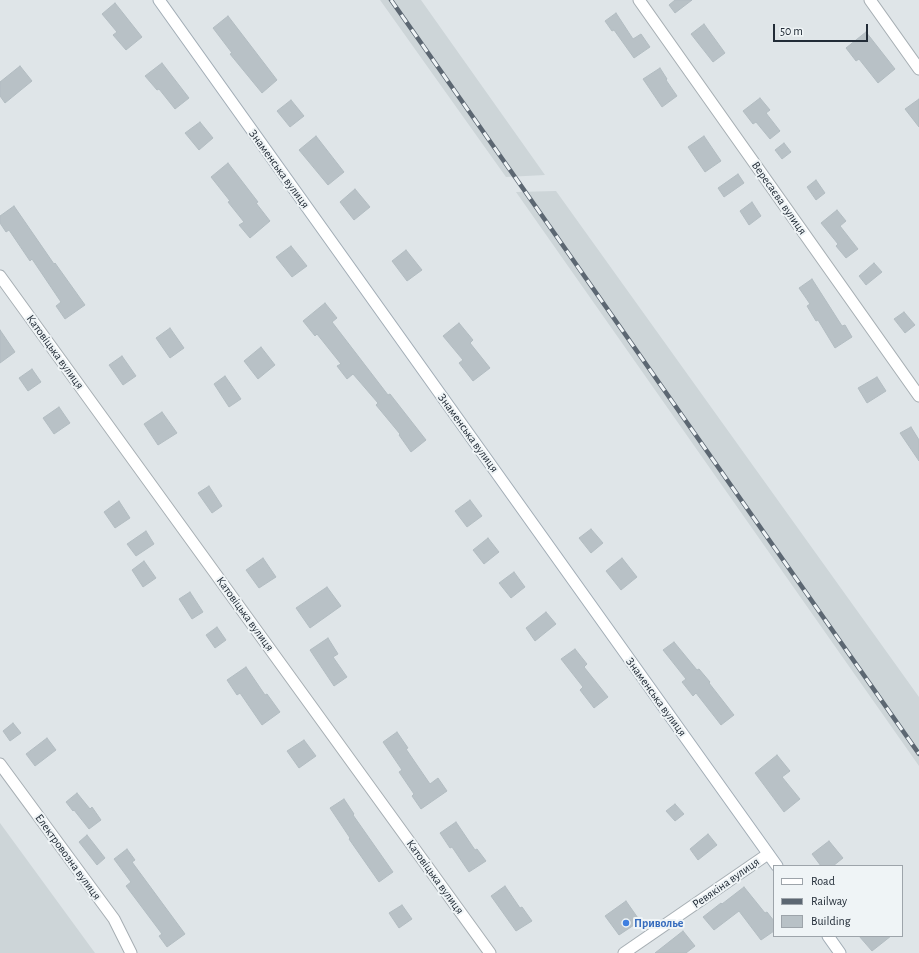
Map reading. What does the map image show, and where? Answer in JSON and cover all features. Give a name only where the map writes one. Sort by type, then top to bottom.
[{"type":"street","name":"Знаменська вулиця","points":[[159,0],[776,865]]},
{"type":"street","name":"Вересаєва вулиця","points":[[640,0],[919,396]]},
{"type":"street","points":[[870,0],[919,69]]},
{"type":"street","name":"Катовіцька вулиця","points":[[0,276],[490,953]]},
{"type":"street","name":"Електровозна вулиця","points":[[0,764],[114,919],[131,953]]},
{"type":"street","name":"Ревякіна вулиця","points":[[624,953],[768,854]]},
{"type":"street","points":[[829,937],[840,953]]},
{"type":"shaded area","points":[[380,0],[421,0],[545,175],[506,177]]},
{"type":"shaded area","points":[[556,191],[919,697],[919,766],[516,192]]},
{"type":"shaded area","points":[[0,823],[95,953],[0,953]]},
{"type":"building","points":[[675,0],[692,0],[675,13],[669,5]]},
{"type":"building","points":[[115,3],[142,37],[126,50],[113,35],[117,32],[102,14]]},
{"type":"building","points":[[616,13],[633,39],[641,34],[650,47],[634,58],[614,30],[612,31],[605,21]]},
{"type":"building","points":[[228,16],[277,80],[262,93],[230,54],[232,53],[213,28]]},
{"type":"building","points":[[704,24],[725,53],[713,62],[691,34]]},
{"type":"building","points":[[866,32],[895,69],[878,83],[859,59],[856,61],[846,48]]},
{"type":"building","points":[[162,63],[189,98],[175,109],[159,89],[157,90],[145,76]]},
{"type":"building","points":[[20,66],[32,81],[5,103],[0,96],[0,82]]},
{"type":"building","points":[[660,68],[677,96],[662,107],[643,79]]},
{"type":"building","points":[[760,98],[770,110],[766,113],[780,131],[770,139],[756,122],[753,124],[743,111]]},
{"type":"building","points":[[919,99],[919,127],[905,109]]},
{"type":"building","points":[[291,100],[304,116],[290,127],[277,111]]},
{"type":"building","points":[[200,122],[213,138],[199,150],[185,133]]},
{"type":"building","points":[[316,136],[344,172],[328,185],[299,150]]},
{"type":"building","points":[[704,136],[721,161],[705,172],[688,147]]},
{"type":"building","points":[[784,143],[791,152],[782,159],[775,150]]},
{"type":"building","points":[[228,163],[258,202],[256,203],[270,221],[250,238],[239,225],[244,222],[211,177]]},
{"type":"building","points":[[738,174],[744,183],[724,197],[718,188]]},
{"type":"building","points":[[816,180],[825,193],[816,200],[807,187]]},
{"type":"building","points":[[355,189],[370,207],[354,220],[340,202]]},
{"type":"building","points":[[752,202],[761,216],[749,225],[740,211]]},
{"type":"building","points":[[14,206],[54,264],[55,263],[85,305],[65,319],[56,306],[61,302],[32,259],[30,261],[9,230],[6,232],[0,223],[0,216]]},
{"type":"building","points":[[837,210],[846,221],[840,226],[858,249],[846,258],[836,246],[838,244],[821,223]]},
{"type":"building","points":[[291,246],[307,266],[292,277],[276,257]]},
{"type":"building","points":[[406,250],[422,270],[407,281],[392,261]]},
{"type":"building","points":[[874,263],[882,272],[866,285],[859,276]]},
{"type":"building","points":[[812,279],[842,326],[845,325],[852,337],[835,348],[818,320],[816,321],[807,306],[810,304],[799,288]]},
{"type":"building","points":[[325,303],[337,318],[332,322],[388,395],[390,394],[426,440],[411,452],[399,435],[400,434],[376,405],[378,403],[353,374],[347,379],[337,366],[341,364],[317,334],[315,336],[303,321]]},
{"type":"building","points":[[904,312],[915,325],[905,333],[894,319]]},
{"type":"building","points":[[459,323],[473,340],[470,343],[490,368],[473,381],[459,363],[463,360],[443,336]]},
{"type":"building","points":[[170,328],[184,348],[170,358],[156,338]]},
{"type":"building","points":[[0,330],[15,352],[0,363]]},
{"type":"building","points":[[261,347],[275,365],[258,379],[244,361]]},
{"type":"building","points":[[122,356],[136,376],[123,385],[109,365]]},
{"type":"building","points":[[32,369],[41,382],[28,391],[19,378]]},
{"type":"building","points":[[225,376],[241,399],[229,407],[214,384]]},
{"type":"building","points":[[877,377],[886,391],[867,403],[858,388]]},
{"type":"building","points":[[59,407],[70,423],[54,434],[43,418]]},
{"type":"building","points":[[162,412],[177,433],[158,445],[144,424]]},
{"type":"building","points":[[911,427],[919,440],[919,461],[900,433]]},
{"type":"building","points":[[209,486],[222,506],[212,513],[198,493]]},
{"type":"building","points":[[470,500],[482,516],[467,527],[455,511]]},
{"type":"building","points":[[119,501],[130,518],[115,528],[104,512]]},
{"type":"building","points":[[591,529],[603,543],[591,553],[579,538]]},
{"type":"building","points":[[146,531],[154,544],[136,556],[127,544]]},
{"type":"building","points":[[488,538],[499,552],[484,564],[473,550]]},
{"type":"building","points":[[263,558],[276,577],[259,588],[246,570]]},
{"type":"building","points":[[622,558],[637,577],[621,590],[606,571]]},
{"type":"building","points":[[144,561],[156,578],[143,587],[132,570]]},
{"type":"building","points":[[514,572],[525,587],[511,598],[499,583]]},
{"type":"building","points":[[327,587],[341,606],[310,628],[296,608]]},
{"type":"building","points":[[190,592],[203,612],[192,619],[179,599]]},
{"type":"building","points":[[546,612],[556,624],[535,641],[526,628]]},
{"type":"building","points":[[217,627],[226,640],[215,648],[206,635]]},
{"type":"building","points":[[328,638],[338,654],[333,657],[347,677],[334,686],[310,650]]},
{"type":"building","points":[[674,642],[697,670],[699,669],[710,682],[709,683],[734,715],[721,725],[696,693],[693,696],[682,682],[686,679],[663,650]]},
{"type":"building","points":[[575,649],[587,664],[584,667],[608,697],[594,708],[580,690],[583,687],[561,659]]},
{"type":"building","points":[[246,667],[265,695],[267,694],[280,712],[262,725],[240,693],[237,695],[227,680]]},
{"type":"building","points":[[13,723],[21,733],[10,741],[3,731]]},
{"type":"building","points":[[397,732],[408,748],[406,749],[430,784],[438,778],[447,791],[421,809],[412,796],[414,794],[399,772],[402,770],[383,742]]},
{"type":"building","points":[[47,738],[56,750],[35,766],[26,754]]},
{"type":"building","points":[[304,740],[316,756],[299,768],[287,751]]},
{"type":"building","points":[[777,755],[790,771],[782,777],[800,799],[784,812],[755,773]]},
{"type":"building","points":[[77,793],[90,809],[92,807],[101,820],[89,829],[66,802]]},
{"type":"building","points":[[344,799],[354,814],[353,815],[393,872],[379,882],[349,839],[350,838],[330,808]]},
{"type":"building","points":[[675,804],[684,814],[675,821],[666,811]]},
{"type":"building","points":[[456,822],[475,850],[477,849],[486,861],[469,872],[452,847],[450,848],[440,833]]},
{"type":"building","points":[[708,834],[717,845],[698,860],[690,849]]},
{"type":"building","points":[[87,835],[105,858],[97,865],[79,842]]},
{"type":"building","points":[[829,841],[843,858],[834,865],[820,865],[812,854]]},
{"type":"building","points":[[127,849],[135,860],[132,862],[185,934],[167,947],[159,936],[162,934],[126,886],[131,882],[114,859]]},
{"type":"building","points":[[505,886],[520,908],[522,907],[532,921],[516,931],[491,896]]},
{"type":"building","points":[[744,887],[765,913],[767,912],[773,920],[773,932],[761,940],[739,911],[714,930],[703,917],[721,903],[722,904]]},
{"type":"building","points":[[626,901],[640,921],[619,935],[605,916]]},
{"type":"building","points":[[402,905],[412,919],[399,928],[389,913]]},
{"type":"building","points":[[683,931],[695,946],[686,953],[655,953]]},
{"type":"building","points":[[860,937],[890,937],[872,951]]},
{"type":"railway","points":[[391,0],[919,754]]},
{"type":"place","name":"Приволье","points":[[626,923]]}]
